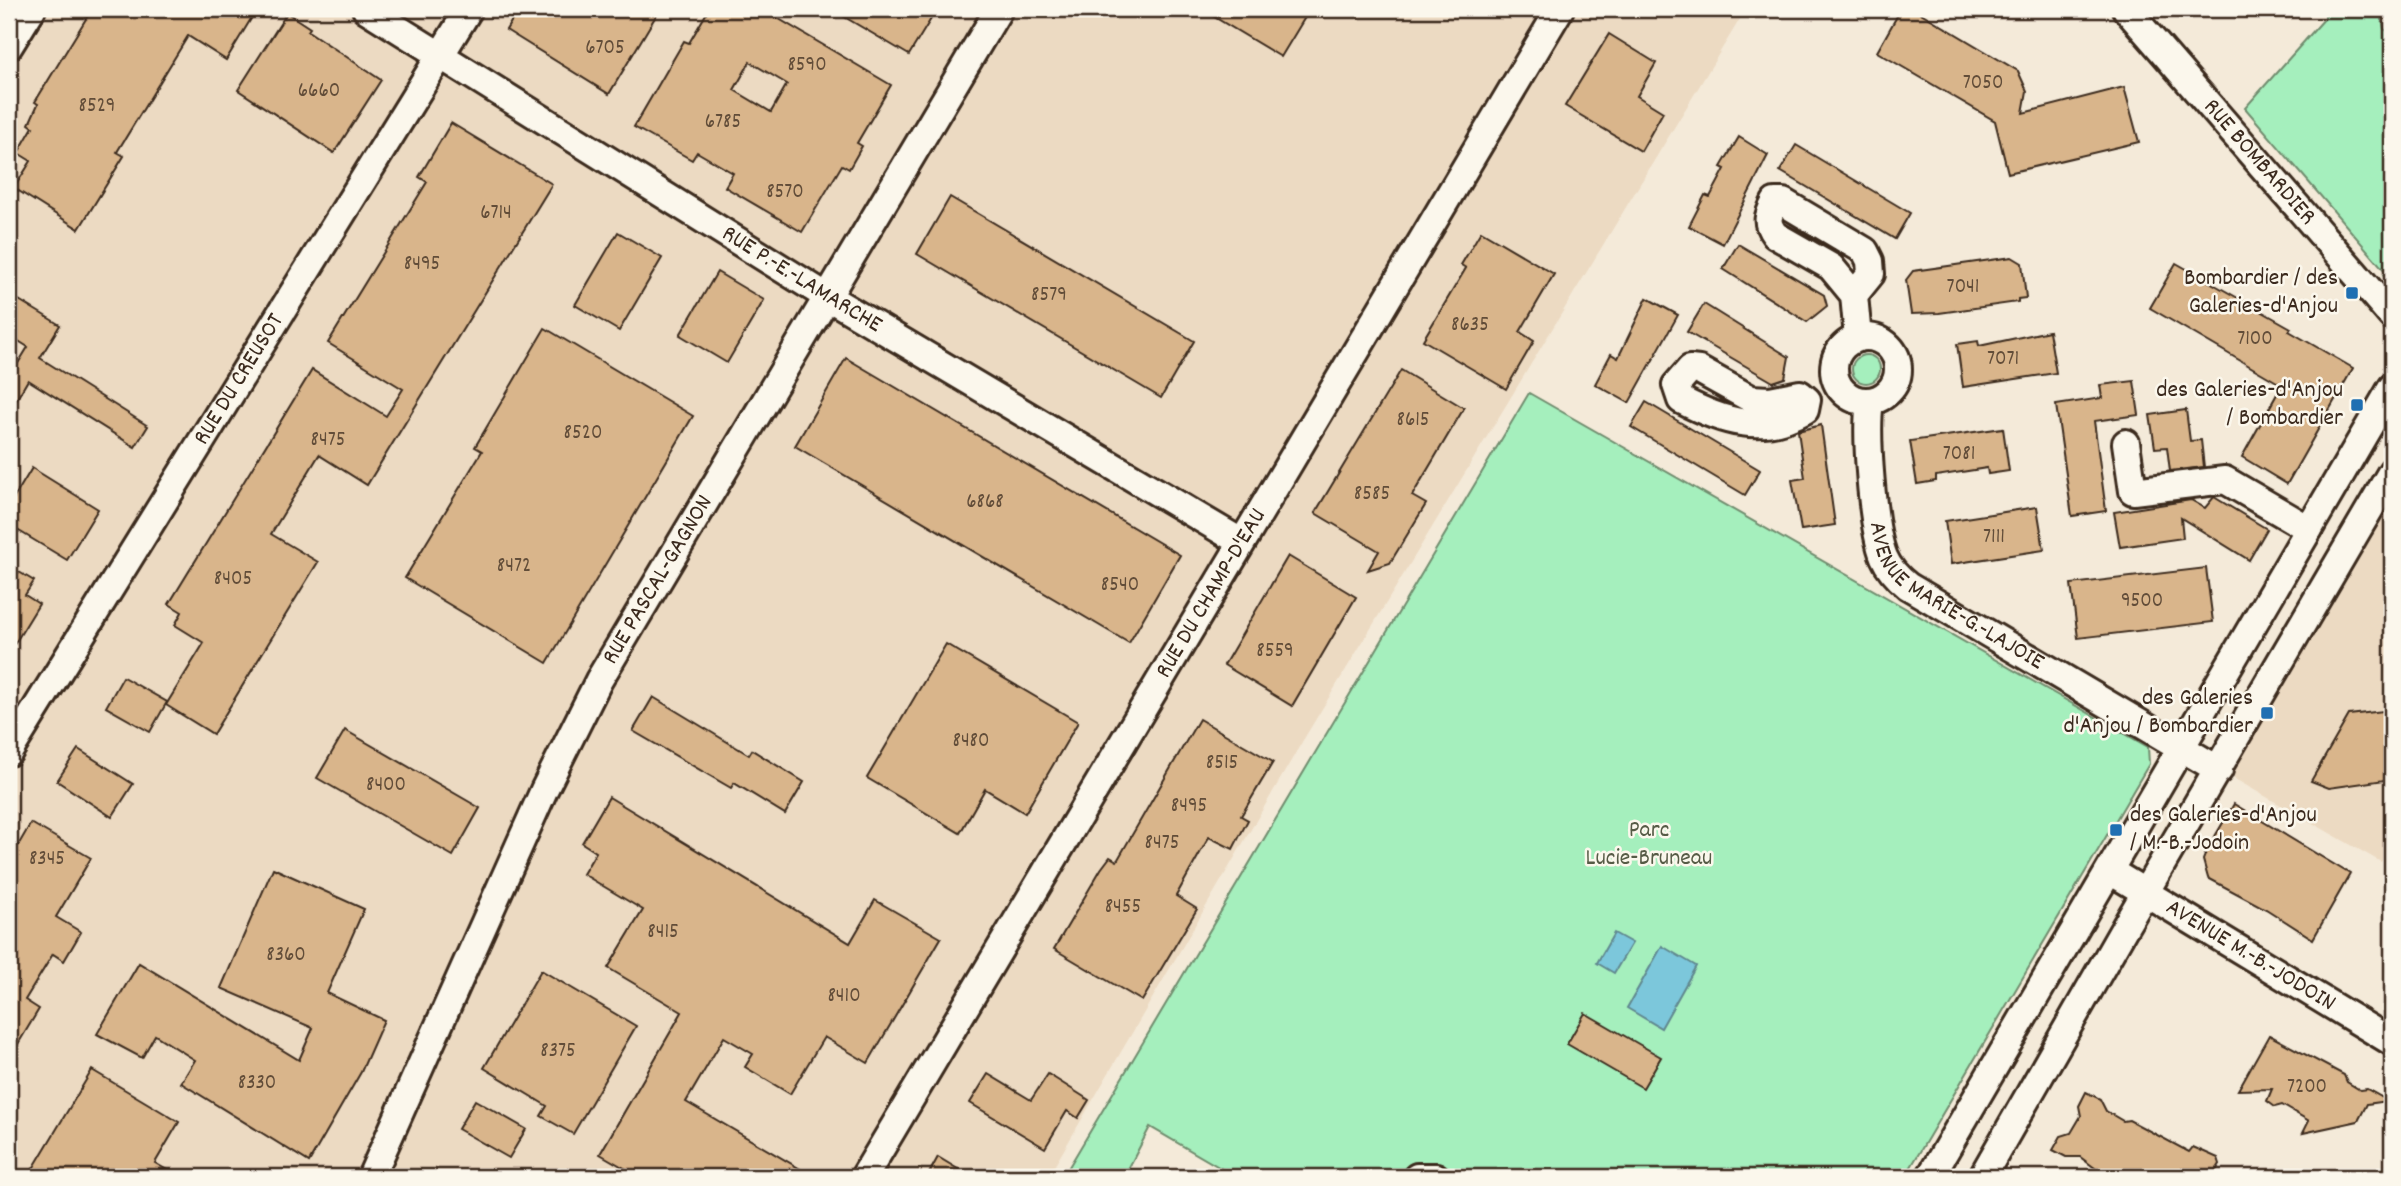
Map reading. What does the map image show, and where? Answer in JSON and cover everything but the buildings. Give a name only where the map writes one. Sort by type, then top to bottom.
[{"type":"street","points":[[9,46],[32,9]]},
{"type":"street","name":"RUE P.-E.-LAMARCHE","points":[[366,9],[439,57],[827,296],[1241,542]]},
{"type":"street","name":"RUE DU CREUSOT","points":[[9,752],[469,9]]},
{"type":"street","name":"RUE PASCAL-GAGNON","points":[[371,1177],[573,730],[599,681],[999,9]]},
{"type":"street","name":"RUE DU CHAMP-D'EAU","points":[[864,1177],[1560,9]]},
{"type":"street","name":"RUE BOMBARDIER","points":[[2126,9],[2392,316]]},
{"type":"street","points":[[1854,295],[1858,338]]},
{"type":"street","points":[[1869,337],[1888,345],[1898,363],[1898,374],[1889,392],[1870,401],[1847,395],[1838,383],[1837,356],[1850,342],[1858,338],[1869,337]]},
{"type":"street","points":[[1807,400],[1838,383]]},
{"type":"street","points":[[1930,1177],[2392,387]]},
{"type":"street","name":"AVENUE MARIE-G.-LAJOIE","points":[[1870,401],[1866,424],[1879,537],[1884,558],[1897,577],[2219,769]]},
{"type":"street","points":[[2126,443],[2133,491],[2225,480],[2309,529]]},
{"type":"street","points":[[1950,1143],[1986,1171],[2392,471]]},
{"type":"street","name":"AVENUE M.-B.-JODOIN","points":[[2110,871],[2392,1042]]},
{"type":"street","points":[[1417,1177],[1436,1177]]},
{"type":"shaded area","points":[[9,9],[1746,9],[1302,742],[1048,1177],[9,1177]]},
{"type":"shaded area","points":[[2392,471],[2392,844],[2381,862],[2219,770]]},
{"type":"green space","points":[[2325,9],[2380,9],[2384,29],[2392,34],[2392,286],[2383,275],[2386,272],[2245,108],[2325,18]]},
{"type":"green space","points":[[1866,355],[1876,359],[1880,369],[1876,379],[1866,383],[1856,379],[1852,369],[1856,359]]},
{"type":"green space","name":"Parc Lucie-Bruneau","points":[[1529,393],[2148,747],[2149,764],[1905,1177],[1236,1177],[1150,1127],[1124,1177],[1063,1177]]},
{"type":"water","points":[[1614,933],[1632,943],[1614,973],[1597,963]]},
{"type":"water","points":[[1662,946],[1696,966],[1661,1028],[1627,1008]]},
{"type":"place","name":"Bombardier / des Galeries-d'Anjou","points":[[2352,293]]},
{"type":"place","name":"des Galeries-d'Anjou / Bombardier","points":[[2357,405]]},
{"type":"place","name":"des Galeries d'Anjou / Bombardier","points":[[2267,713]]},
{"type":"place","name":"des Galeries-d'Anjou / M.-B.-Jodoin","points":[[2116,830]]}]
